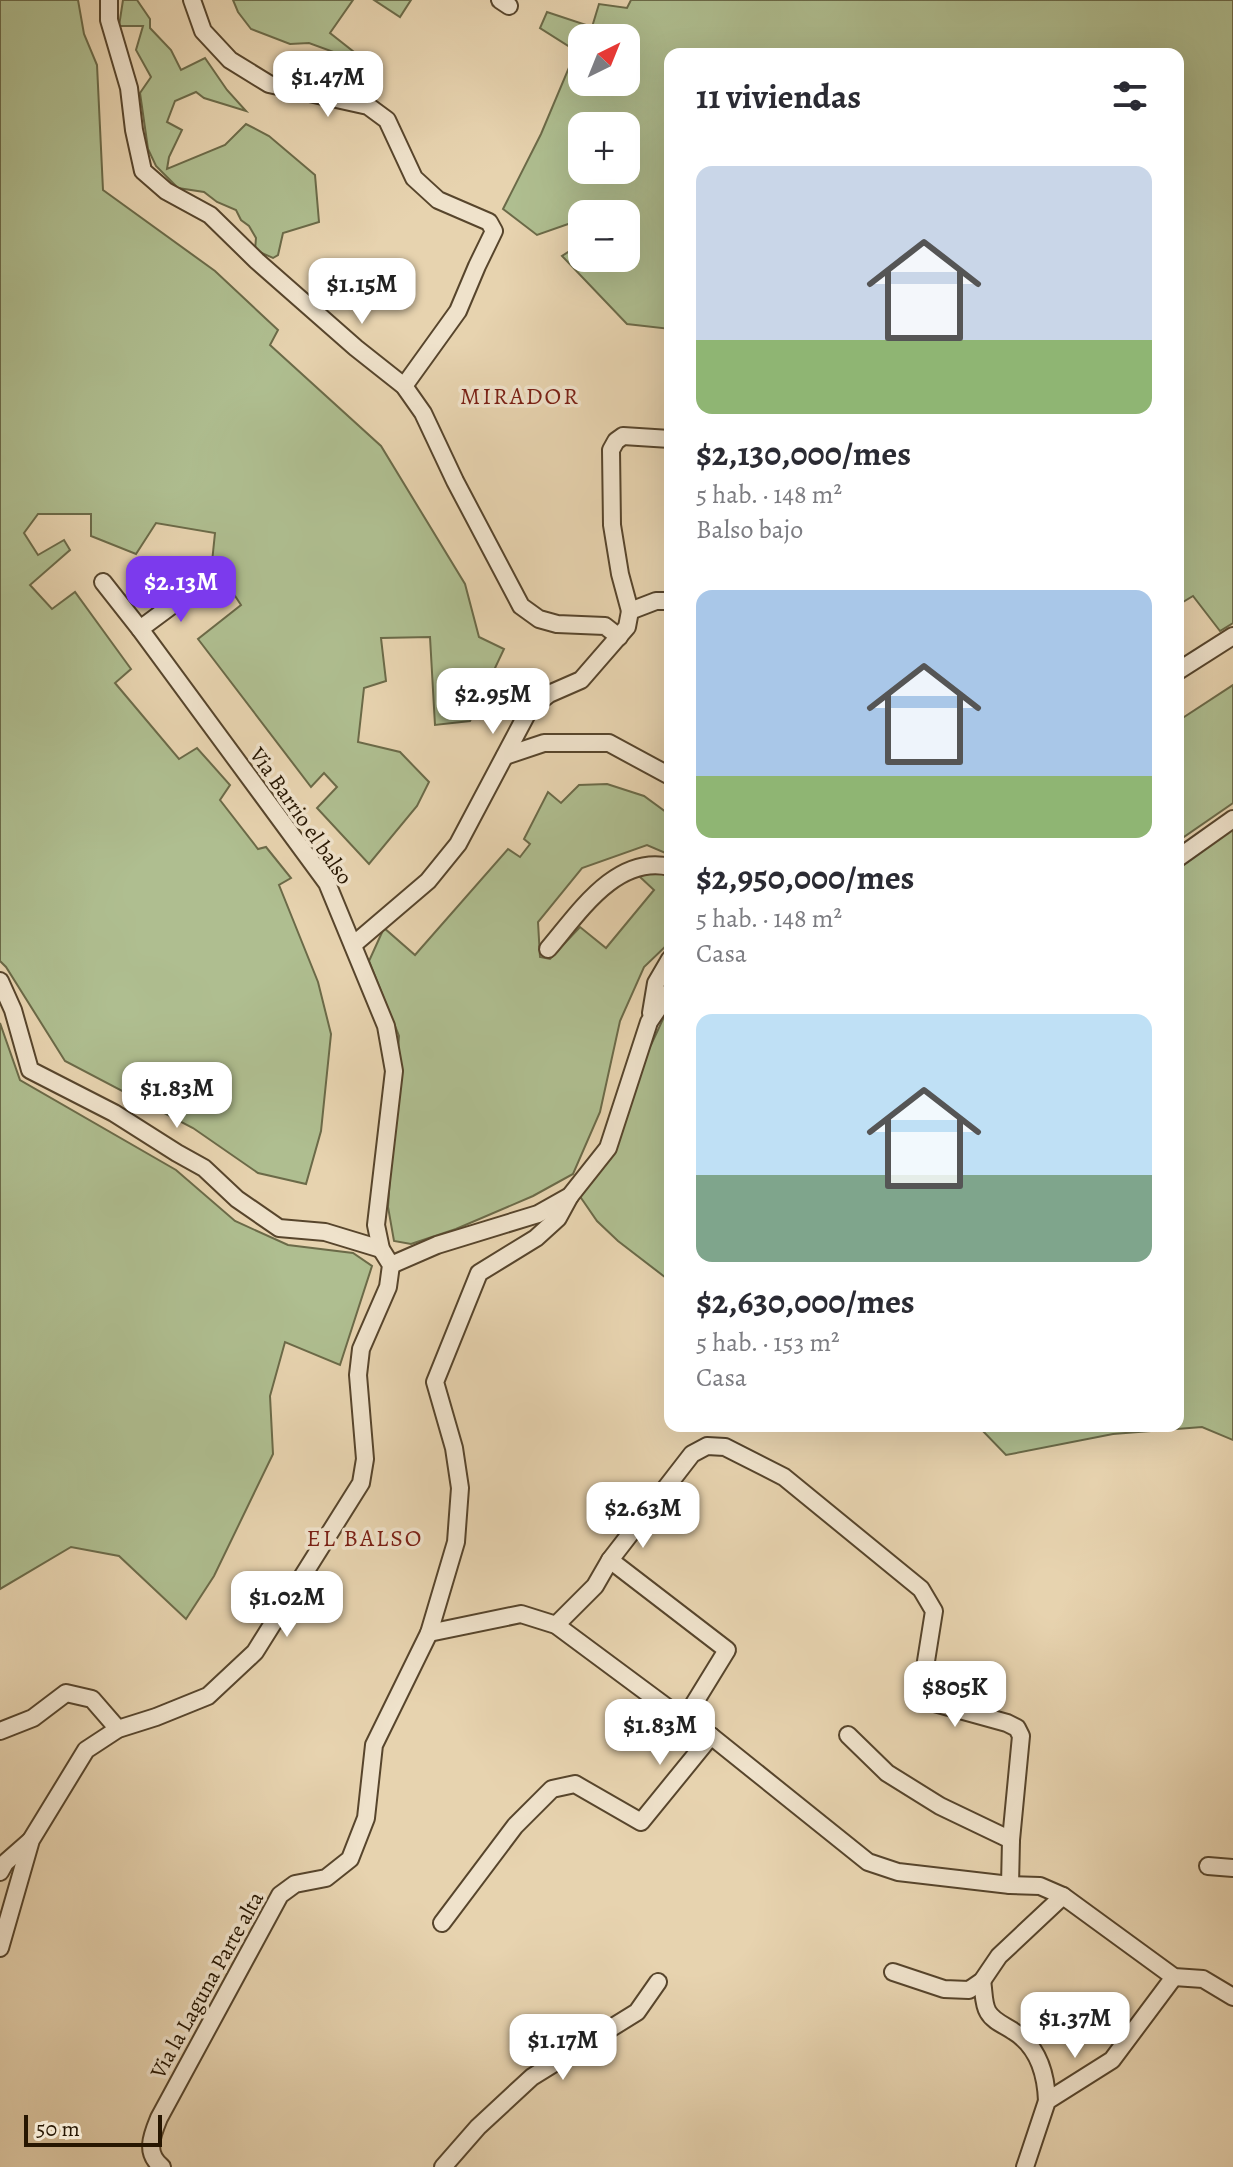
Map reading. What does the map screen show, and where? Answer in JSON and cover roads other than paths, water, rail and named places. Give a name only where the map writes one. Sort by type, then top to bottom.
[{"type":"street","points":[[109,0],[109,20],[129,88],[143,171],[166,191],[210,215],[257,261],[404,386],[423,413],[521,606],[539,619],[557,624],[605,626],[619,637]]},
{"type":"street","points":[[192,0],[203,31],[230,60],[269,84],[368,106],[387,120],[414,178],[438,200],[489,222],[494,231],[458,311],[404,386]]},
{"type":"street","points":[[353,945],[428,881],[458,844],[529,710],[549,694],[581,680],[627,627],[630,611],[612,525],[611,450],[623,436],[664,439]]},
{"type":"street","name":"Via Barrio el balso","points":[[103,582],[327,883],[353,945],[386,1026],[394,1071],[376,1225],[381,1249]]},
{"type":"street","points":[[140,629],[198,586]]},
{"type":"street","points":[[630,611],[664,601]]},
{"type":"street","points":[[1184,667],[1233,636]]},
{"type":"street","points":[[505,756],[544,743],[609,743],[664,773]]},
{"type":"street","points":[[1184,854],[1233,819]]},
{"type":"street","points":[[548,949],[604,885],[642,865],[664,866]]},
{"type":"street","points":[[649,1022],[656,983],[664,969]]},
{"type":"street","points":[[0,981],[13,1010],[30,1070],[114,1113],[204,1168],[237,1199],[279,1228],[325,1232],[381,1249],[391,1265],[388,1287],[361,1349],[358,1375],[365,1459],[361,1483],[255,1652],[208,1696],[118,1729],[86,1750],[31,1840],[0,1948]]},
{"type":"street","points":[[649,1022],[664,1000]]},
{"type":"street","name":"Via la Laguna Parte alta","points":[[162,2167],[155,2162],[149,2142],[159,2118],[280,1895],[295,1884],[326,1878],[350,1859],[366,1818],[374,1745],[429,1633],[456,1542],[460,1488],[454,1448],[435,1382],[479,1273],[536,1238],[558,1218],[570,1196],[608,1148],[649,1022]]},
{"type":"street","points":[[391,1265],[437,1245],[538,1214],[570,1196]]},
{"type":"street","points":[[556,1625],[595,1586],[610,1560],[692,1454],[707,1446],[725,1447],[784,1477],[921,1589],[934,1611],[923,1680],[923,1691],[931,1702],[1017,1728],[1021,1736],[1010,1885]]},
{"type":"street","points":[[610,1560],[727,1650],[684,1720]]},
{"type":"street","points":[[429,1633],[521,1614],[556,1625],[684,1720],[711,1736],[868,1862],[898,1872],[1040,1886],[1063,1896],[1174,1977],[1203,1979],[1233,1997]]},
{"type":"street","points":[[0,1731],[33,1718],[66,1693],[92,1699],[118,1729]]},
{"type":"street","points":[[848,1735],[887,1773],[940,1806],[1011,1840]]},
{"type":"street","points":[[442,1923],[515,1826],[552,1789],[575,1784],[641,1822],[711,1736]]},
{"type":"street","points":[[0,1872],[5,1863],[31,1840]]},
{"type":"street","points":[[1208,1866],[1233,1868]]},
{"type":"street","points":[[893,1972],[944,1989],[969,1990],[982,1981],[999,1956],[1063,1896]]},
{"type":"street","points":[[1047,2101],[1112,2060],[1174,1977]]},
{"type":"street","points":[[982,1981],[986,2009],[993,2019],[1018,2034],[1037,2056],[1046,2083],[1047,2101],[1025,2167]]},
{"type":"street","points":[[443,2167],[478,2127],[532,2077],[637,2012],[658,1982]]},
{"type":"district","name":"MIRADOR","points":[[520,396]]},
{"type":"district","name":"EL BALSO","points":[[365,1538]]}]
